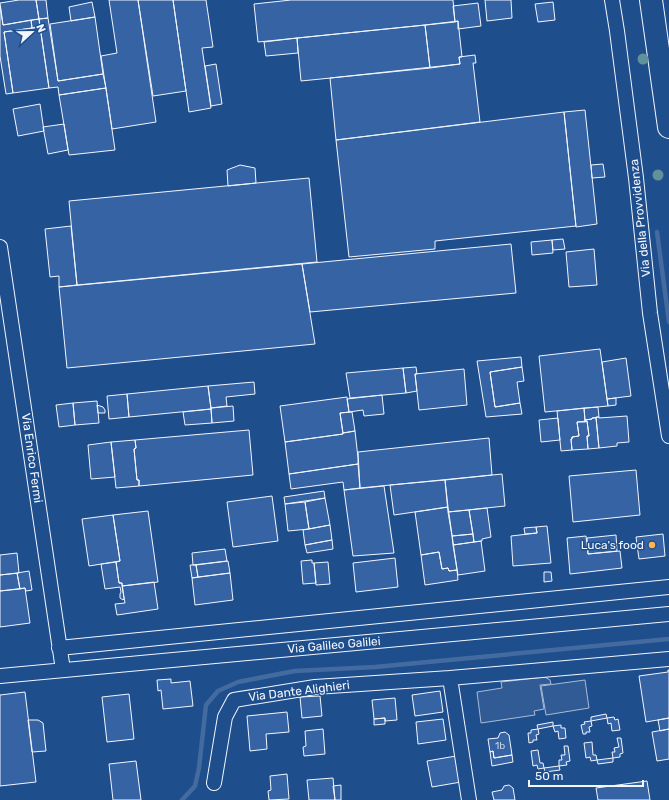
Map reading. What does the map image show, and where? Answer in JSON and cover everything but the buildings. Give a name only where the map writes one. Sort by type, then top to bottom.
[{"type":"main road","points":[[651,0],[669,127]]},
{"type":"street","name":"Via della Provvidenza","points":[[612,0],[636,178],[650,313],[669,436]]},
{"type":"street","name":"Via Enrico Fermi","points":[[0,247],[63,670]]},
{"type":"street","name":"Via Galileo Galilei","points":[[59,648],[669,587]]},
{"type":"street","name":"Via Galileo Galilei","points":[[0,676],[669,614]]},
{"type":"street","name":"Via Dante Alighieri","points":[[214,783],[225,717],[234,700],[315,687],[450,678],[669,659]]},
{"type":"street","points":[[450,678],[469,800]]},
{"type":"shaded area","points":[[545,677],[550,680],[551,684],[540,685],[544,709],[534,711],[535,715],[481,723],[477,692],[502,688],[501,682]]},
{"type":"shaded area","points":[[585,680],[589,708],[546,715],[541,686]]},
{"type":"waterway","points":[[657,232],[669,322]]},
{"type":"waterway","points":[[182,800],[195,786],[199,768],[206,705],[218,691],[238,682],[295,671],[375,667],[669,639]]},
{"type":"place","name":"Luca's food","points":[[652,545]]}]
